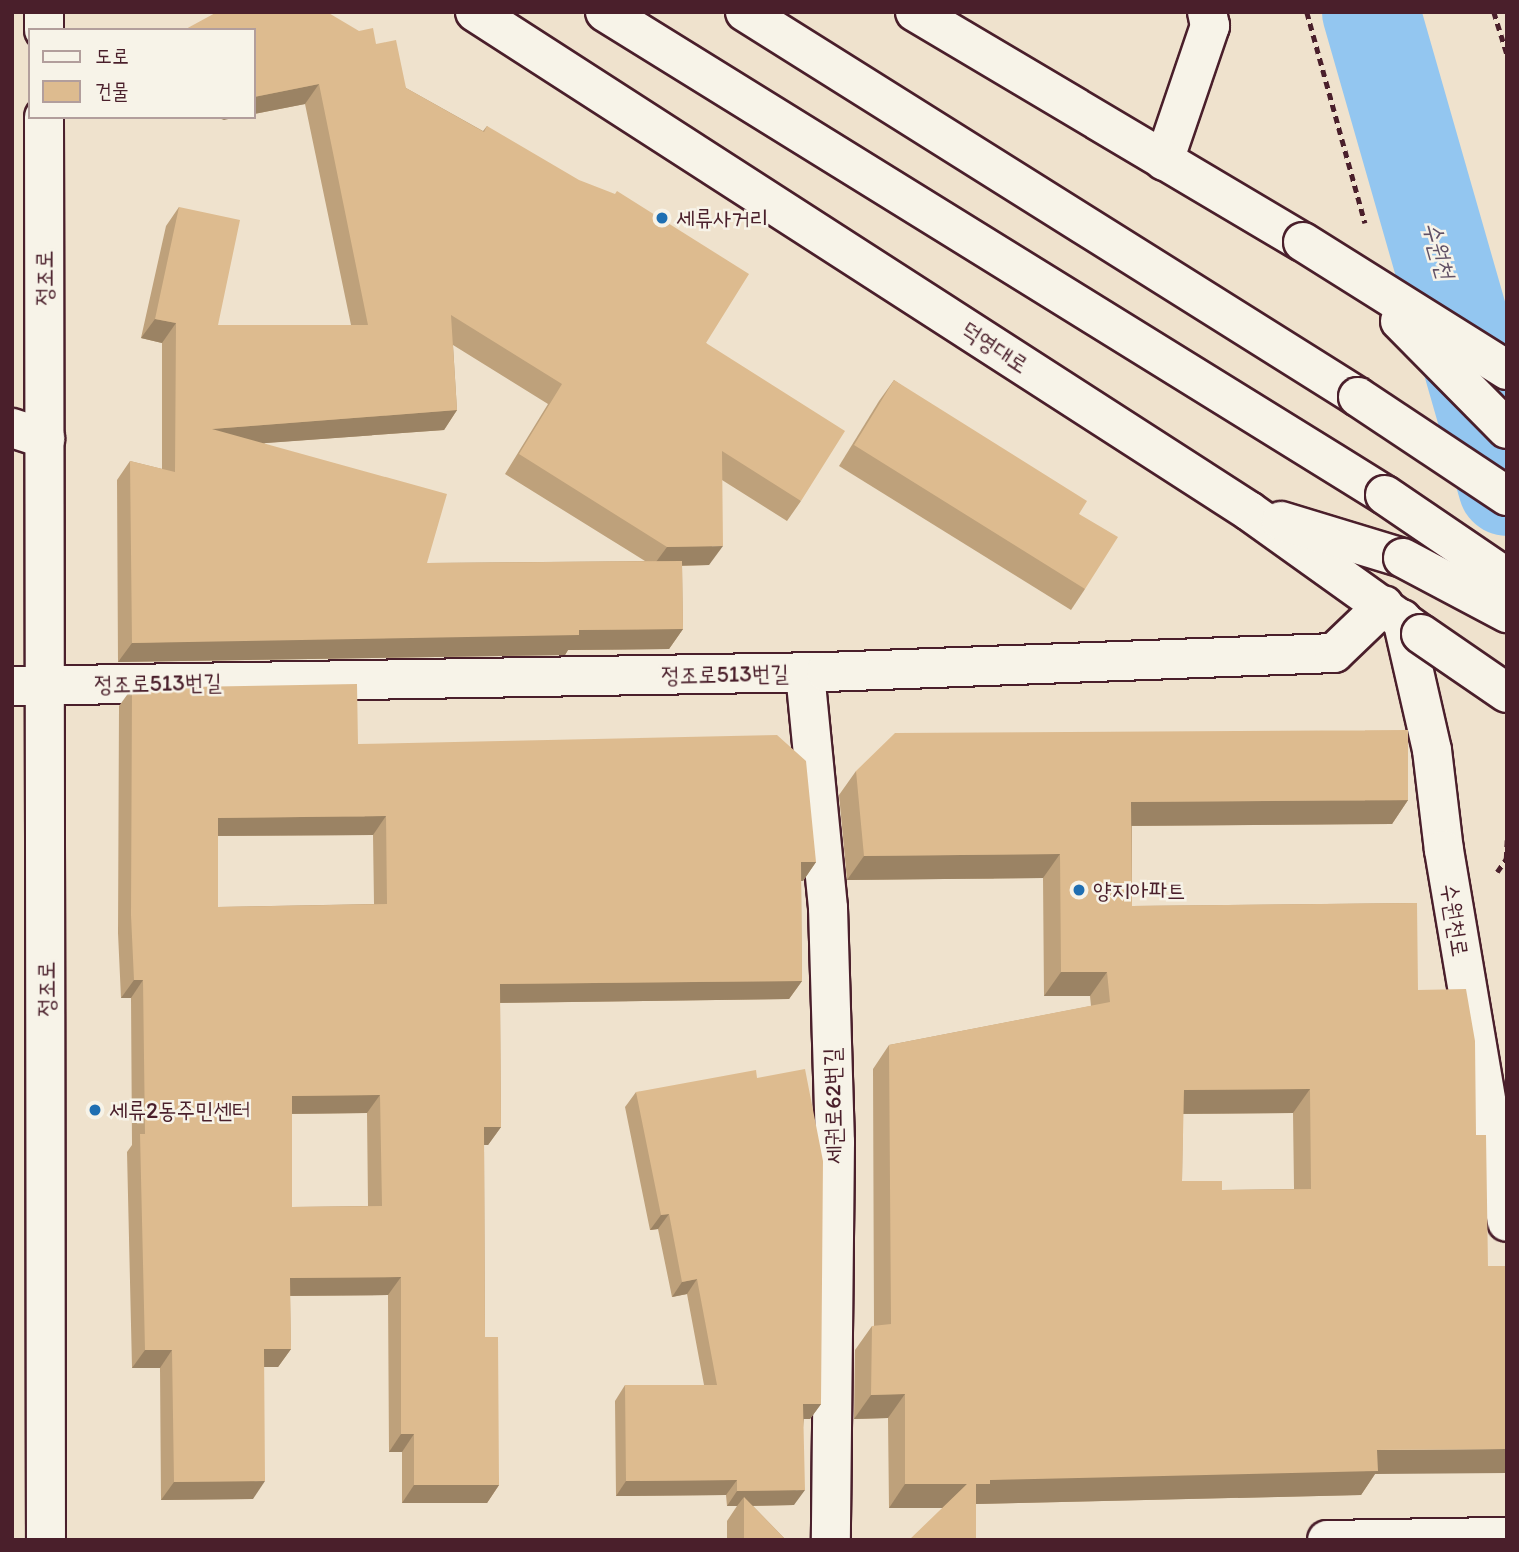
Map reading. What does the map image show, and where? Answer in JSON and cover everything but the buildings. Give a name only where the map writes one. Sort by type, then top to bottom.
[{"type":"street","name":"덕영대로","points":[[475,12],[1249,511],[1507,693]]},
{"type":"street","points":[[605,12],[1385,495],[1507,578]]},
{"type":"street","points":[[745,12],[1358,397],[1507,496]]},
{"type":"street","points":[[915,12],[1350,270],[1507,370]]},
{"type":"street","points":[[1164,161],[1210,26],[1207,12]]},
{"type":"street","name":"정조로","points":[[44,119],[28,434],[29,686],[46,1540]]},
{"type":"street","points":[[1350,270],[1507,429]]},
{"type":"street","points":[[1249,511],[1403,558],[1507,613]]},
{"type":"street","name":"정조로513번길","points":[[29,686],[805,673],[1334,653],[1402,619]]},
{"type":"street","name":"수원천로","points":[[1402,619],[1432,750],[1444,850],[1507,1222]]},
{"type":"street","name":"세권로62번길","points":[[805,673],[828,921],[835,1142],[831,1540]]},
{"type":"street","points":[[1327,1540],[1507,1537]]},
{"type":"path","points":[[1494,12],[1507,54]]},
{"type":"waterway","name":"수원천","points":[[1371,12],[1507,487]]},
{"type":"place","name":"세류사거리","points":[[662,218]]},
{"type":"place","name":"양지아파트","points":[[1079,890]]},
{"type":"place","name":"세류2동주민센터","points":[[95,1110]]}]
